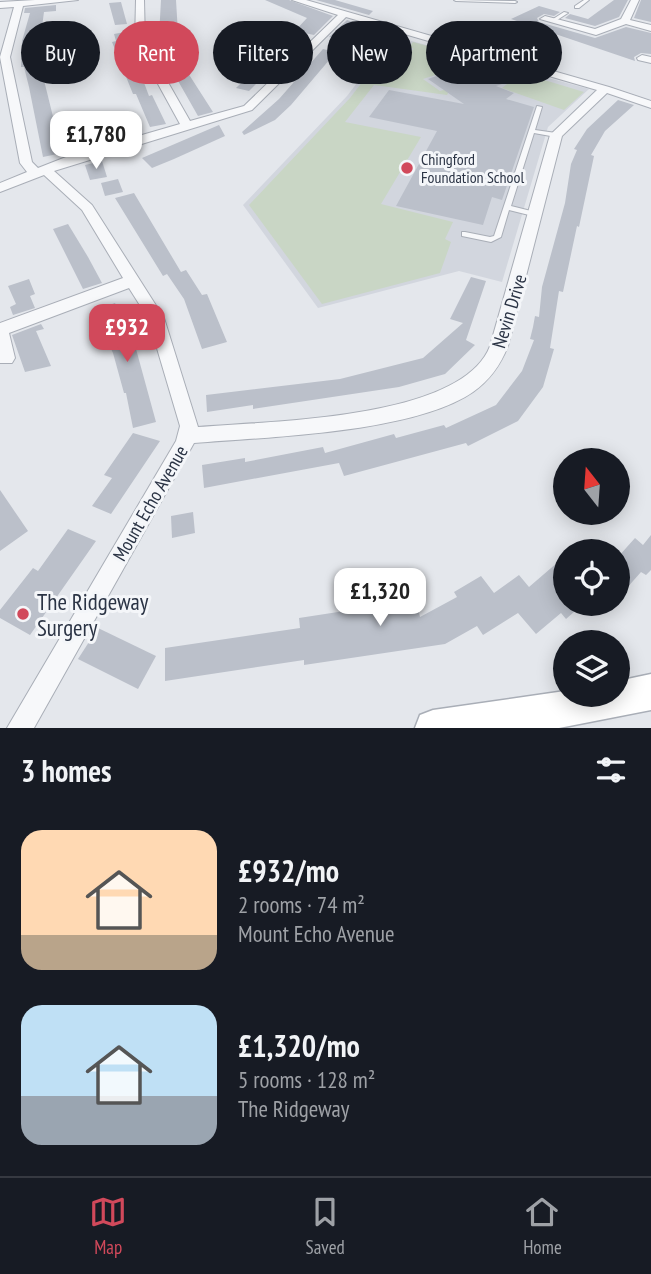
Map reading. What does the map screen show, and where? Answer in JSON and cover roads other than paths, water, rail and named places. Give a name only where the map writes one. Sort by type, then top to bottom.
[{"type":"main road","points":[[433,728],[573,708],[651,691]]},
{"type":"street","points":[[0,5],[74,0]]},
{"type":"street","points":[[140,0],[140,42],[187,127]]},
{"type":"street","points":[[296,0],[605,89],[651,105]]},
{"type":"street","points":[[625,21],[635,0]]},
{"type":"street","points":[[19,4],[5,57],[26,163],[40,171]]},
{"type":"street","points":[[4,195],[40,171],[248,108],[343,15]]},
{"type":"street","points":[[548,20],[596,32],[625,21],[651,28]]},
{"type":"street","points":[[594,44],[600,38],[596,32]]},
{"type":"street","points":[[556,135],[605,89]]},
{"type":"street","name":"Nevin Drive","points":[[187,436],[371,417],[437,401],[472,383],[486,371],[499,346],[537,215],[556,135]]},
{"type":"street","name":"Mount Echo Avenue","points":[[20,728],[187,436],[189,426],[156,318],[134,280],[87,208],[40,171]]},
{"type":"street","points":[[6,358],[0,329],[134,280]]},
{"type":"lane","points":[[456,0],[515,2]]},
{"type":"lane","points":[[577,7],[587,0]]},
{"type":"lane","points":[[548,20],[566,13]]},
{"type":"lane","points":[[465,234],[491,240],[497,237],[539,107]]},
{"type":"lane","points":[[533,131],[556,135]]},
{"type":"lane","points":[[507,207],[537,215]]},
{"type":"place","name":"Chingford Foundation School","points":[[407,168]]},
{"type":"place","name":"The Ridgeway Surgery","points":[[23,614]]}]
